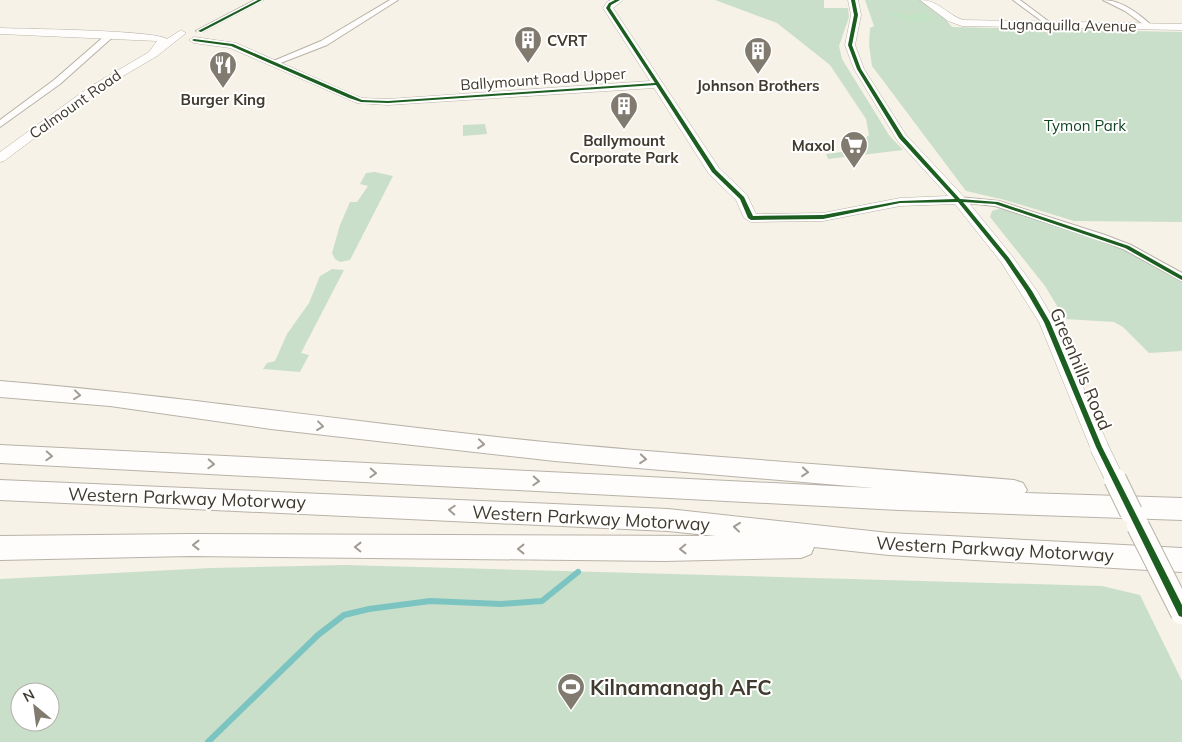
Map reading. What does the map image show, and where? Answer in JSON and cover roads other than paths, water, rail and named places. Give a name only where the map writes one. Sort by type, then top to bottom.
[{"type":"highway","points":[[0,387],[555,452],[1077,495],[1171,509]]},
{"type":"highway","name":"Western Parkway Motorway","points":[[0,454],[899,500],[1171,509]]},
{"type":"highway","name":"Western Parkway Motorway","points":[[0,490],[668,520],[889,544],[1182,560]]},
{"type":"highway","points":[[8,549],[190,545],[664,549],[889,544]]},
{"type":"street","points":[[0,31],[140,36],[181,34],[200,30],[260,0]]},
{"type":"street","points":[[275,62],[324,43],[395,0]]},
{"type":"street","points":[[618,0],[610,4],[608,8],[714,171],[742,198],[751,218],[824,217],[900,202],[959,200],[996,203],[1127,247],[1182,278]]},
{"type":"street","name":"Greenhills Road","points":[[853,0],[856,15],[850,45],[857,65],[901,137],[959,200],[1007,259],[1029,290],[1047,322],[1099,447],[1182,613]]},
{"type":"street","name":"Lugnaquilla Avenue","points":[[925,0],[954,21],[1182,27]]},
{"type":"street","points":[[1016,0],[1049,24]]},
{"type":"street","points":[[1106,0],[1127,10],[1149,26]]},
{"type":"street","points":[[194,40],[202,35],[200,30]]},
{"type":"street","name":"Calmount Road","points":[[0,158],[92,90],[153,54],[181,34]]},
{"type":"street","points":[[0,124],[57,82],[111,35]]},
{"type":"street","points":[[140,36],[162,39],[153,54]]},
{"type":"street","name":"Ballymount Road Upper","points":[[194,40],[232,45],[275,62],[350,98],[373,102],[658,84]]},
{"type":"street","name":"Calmount Road","points":[[153,54],[194,40]]},
{"type":"waterway","points":[[208,742],[318,635],[344,615],[369,609],[430,601],[501,604],[542,601],[578,572]]},
{"type":"place","name":"CVRT","points":[[528,64]]},
{"type":"place","name":"Johnson Brothers","points":[[758,75]]},
{"type":"place","name":"Burger King","points":[[223,89]]},
{"type":"place","name":"Ballymount Corporate Park","points":[[624,130]]},
{"type":"place","name":"Maxol","points":[[854,169]]},
{"type":"place","name":"Kilnamanagh AFC","points":[[571,711]]},
{"type":"park label","name":"Tymon Park","points":[[1085,125]]}]
